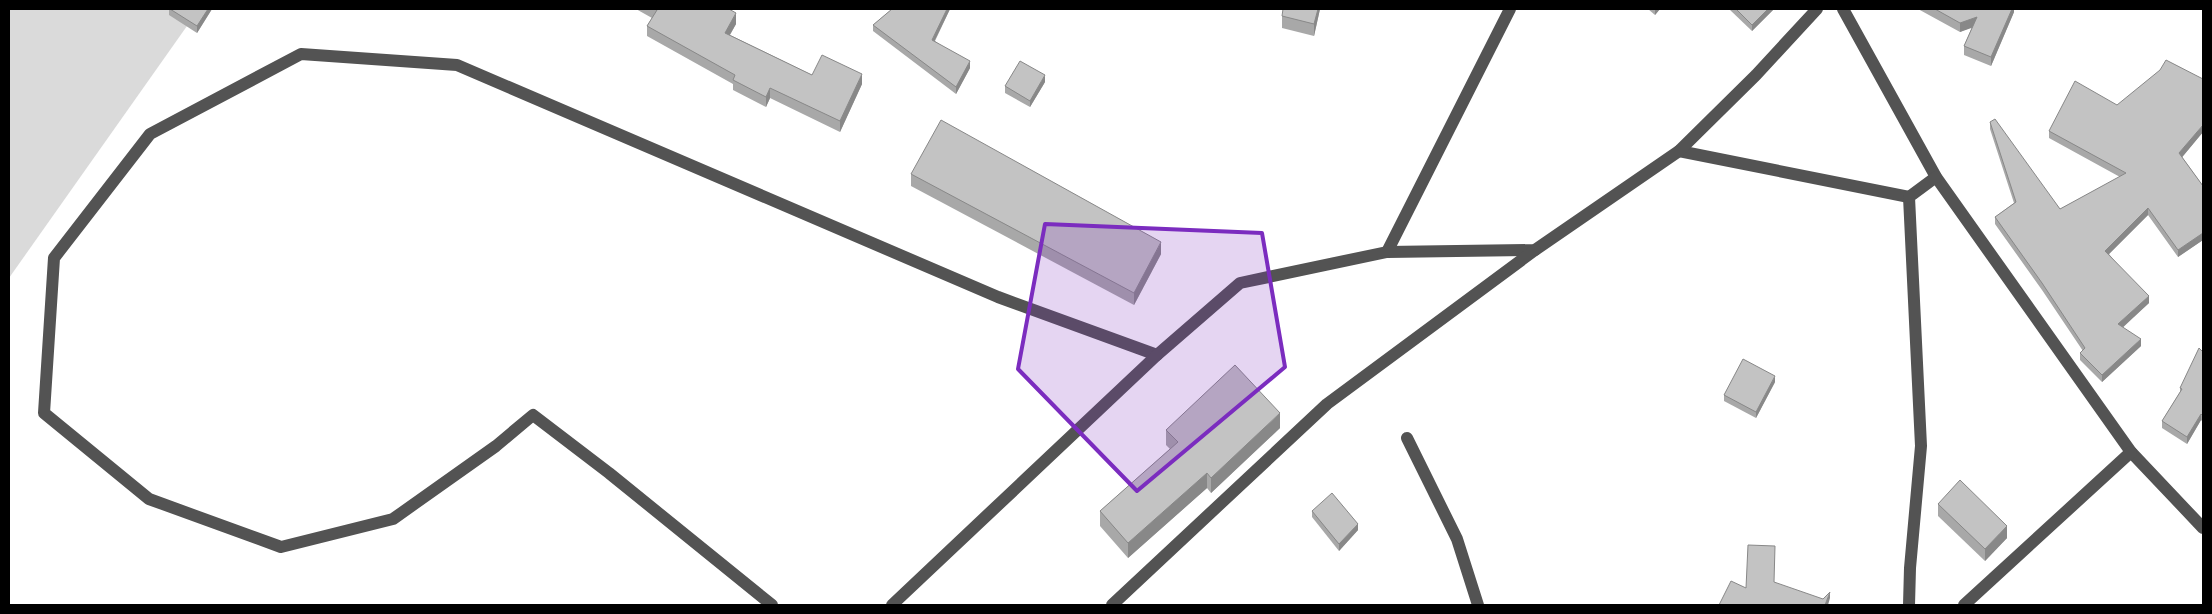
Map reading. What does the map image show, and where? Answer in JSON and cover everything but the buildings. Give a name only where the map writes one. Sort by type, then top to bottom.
[{"type":"street","points":[[1387,252],[1510,9]]},
{"type":"street","points":[[1112,605],[1327,404],[1535,250],[1679,150],[1756,75],[1817,9]]},
{"type":"street","points":[[1843,9],[1936,177],[2131,452],[2203,528]]},
{"type":"street","points":[[772,605],[609,473],[533,415],[496,446],[393,519],[281,548],[149,499],[44,413],[54,258],[150,134],[301,54],[458,65],[998,298],[1157,355]]},
{"type":"street","points":[[1679,150],[1909,197],[1936,177]]},
{"type":"street","points":[[1909,197],[1921,446],[1910,568],[1909,605]]},
{"type":"street","points":[[892,605],[1157,355],[1240,283],[1387,252],[1535,250]]},
{"type":"street","points":[[1407,438],[1457,539],[1478,605]]},
{"type":"street","points":[[1964,605],[2131,452]]},
{"type":"highlighted area","points":[[1045,224],[1262,233],[1285,367],[1137,491],[1018,369]]},
{"type":"shaded area","points":[[9,9],[199,9],[9,278]]}]
